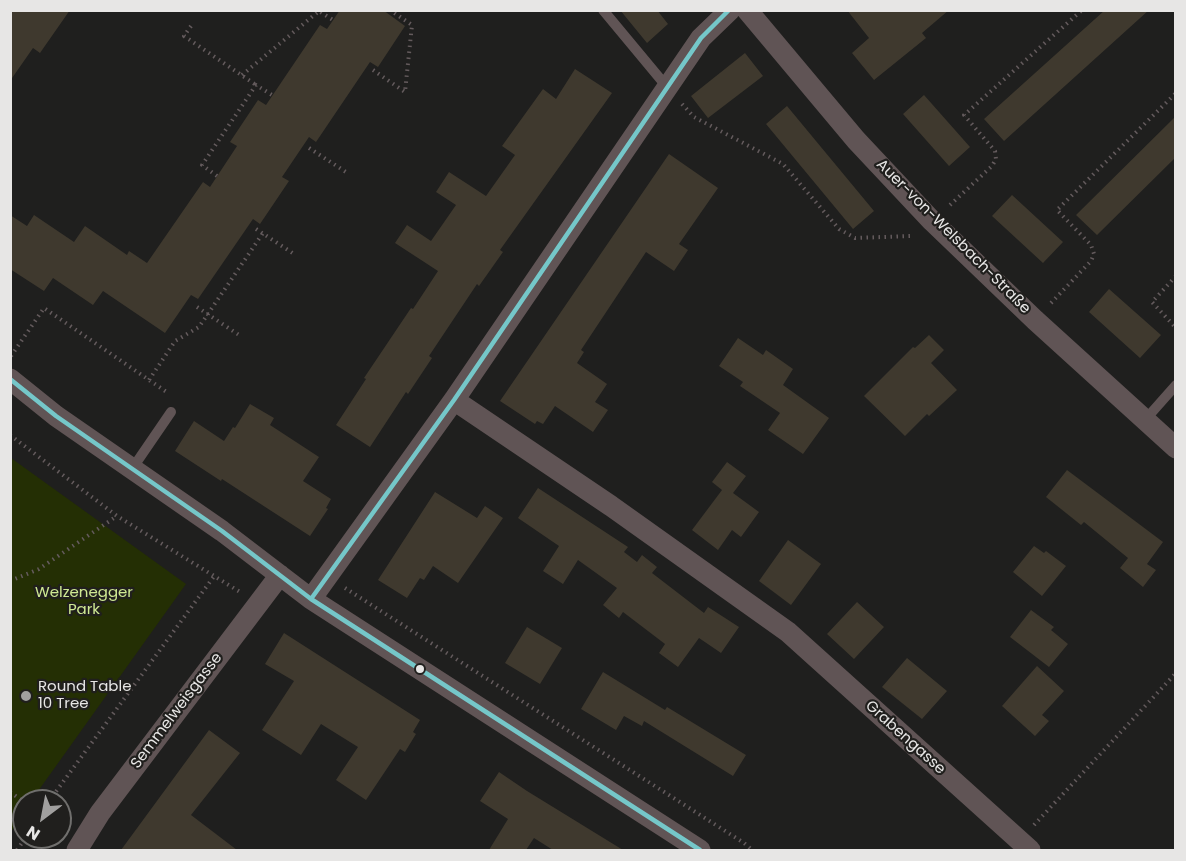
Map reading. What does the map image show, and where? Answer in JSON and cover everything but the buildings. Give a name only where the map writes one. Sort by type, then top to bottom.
[{"type":"street","points":[[311,599],[454,400],[701,38],[730,10]]},
{"type":"street","name":"Auer-von-Welsbach-Straße","points":[[747,10],[856,140],[932,221],[1035,320],[1176,448]]},
{"type":"street","points":[[10,379],[56,416],[222,531],[311,599],[700,850]]},
{"type":"street","name":"Grabengasse","points":[[454,400],[611,506],[788,632],[1024,845]]},
{"type":"street","name":"Semmelweisgasse","points":[[77,850],[100,813],[280,574]]},
{"type":"lane","points":[[603,10],[668,87]]},
{"type":"lane","points":[[1145,420],[1176,385]]},
{"type":"lane","points":[[132,469],[171,412]]},
{"type":"path","points":[[373,70],[405,92],[412,25],[390,10]]},
{"type":"path","points":[[668,87],[694,117],[783,164],[839,230],[855,238],[907,237],[920,233],[992,166],[996,159],[995,151],[964,115],[1082,10]]},
{"type":"path","points":[[242,75],[320,11],[333,20]]},
{"type":"path","points":[[190,26],[184,36],[272,95]]},
{"type":"path","points":[[217,176],[202,165],[256,85]]},
{"type":"path","points":[[1035,320],[1091,261],[1094,254],[1091,245],[1057,210],[1176,93]]},
{"type":"path","points":[[309,148],[349,174]]},
{"type":"path","points":[[256,229],[294,254]]},
{"type":"path","points":[[149,380],[175,341],[199,327],[263,233]]},
{"type":"path","points":[[1176,276],[1152,302],[1176,328]]},
{"type":"path","points":[[197,307],[239,335]]},
{"type":"path","points":[[10,356],[44,308],[177,399]]},
{"type":"path","points":[[10,435],[117,516],[247,597]]},
{"type":"path","points":[[10,581],[39,568],[117,516]]},
{"type":"path","points":[[59,789],[215,575]]},
{"type":"path","points":[[327,576],[752,850]]},
{"type":"path","points":[[1024,845],[1176,672]]},
{"type":"green space","name":"Welzenegger Park","points":[[11,458],[186,584],[40,789],[12,789],[11,832]]},
{"type":"transit line","points":[[311,599],[454,400],[701,38],[729,10]]},
{"type":"transit line","points":[[10,379],[56,416],[222,531],[311,599],[700,850]]},
{"type":"place","name":"Round Table 10 Tree","points":[[26,696]]}]
